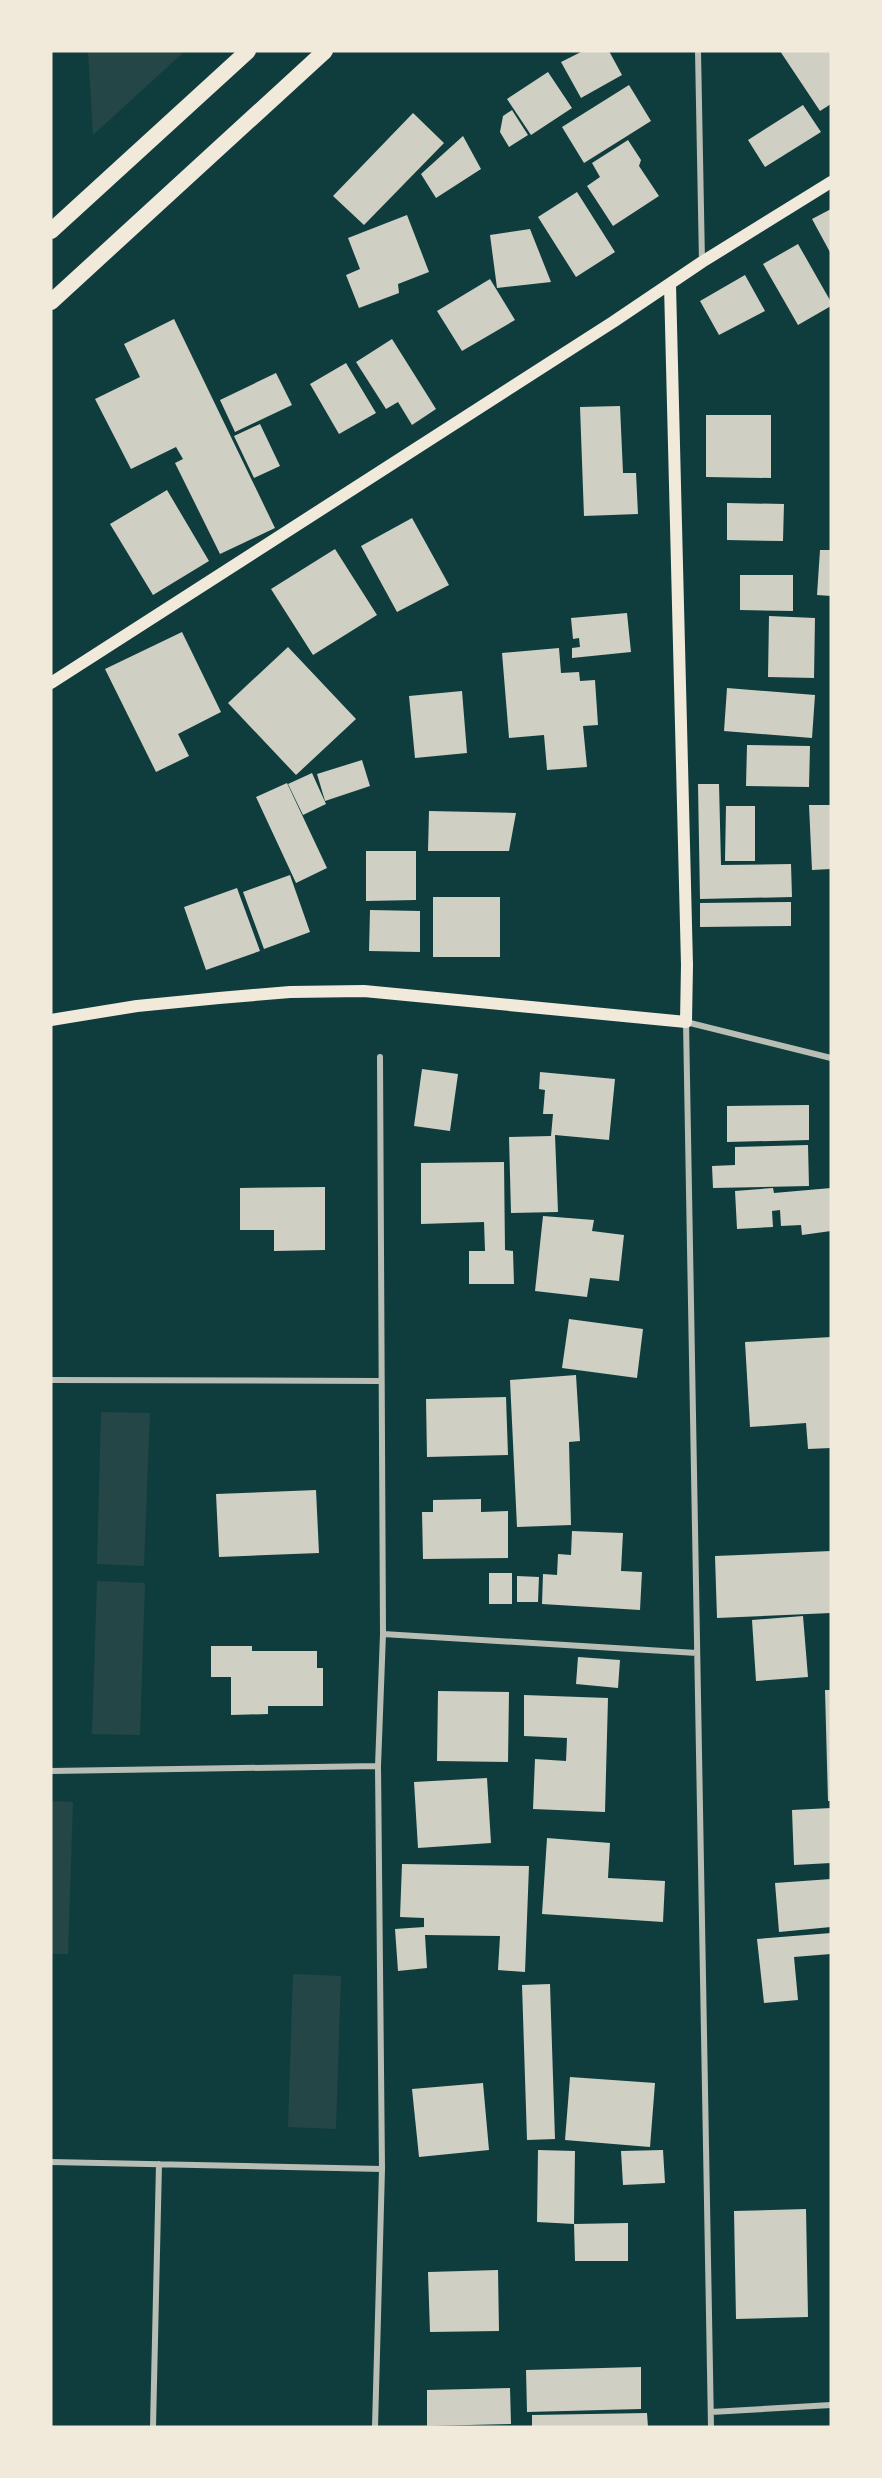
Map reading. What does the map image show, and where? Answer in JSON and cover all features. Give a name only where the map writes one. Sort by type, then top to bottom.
[{"type":"highway","points":[[51,231],[248,51]]},
{"type":"highway","points":[[51,302],[325,51]]},
{"type":"main road","points":[[51,683],[670,285],[702,262],[831,182]]},
{"type":"main road","points":[[51,1020],[137,1006],[219,998],[290,992],[364,991],[686,1022],[687,965],[670,285]]},
{"type":"street","points":[[698,51],[702,262]]},
{"type":"street","points":[[711,2427],[686,1022],[831,1058]]},
{"type":"street","points":[[375,2427],[382,2169],[378,1766],[383,1634],[380,1057]]},
{"type":"street","points":[[51,1380],[380,1381]]},
{"type":"street","points":[[383,1634],[697,1653]]},
{"type":"street","points":[[51,1772],[378,1766]]},
{"type":"street","points":[[51,2162],[382,2169]]},
{"type":"street","points":[[153,2427],[159,2164]]},
{"type":"street","points":[[711,2412],[831,2405]]},
{"type":"shaded area","points":[[88,51],[185,51],[93,135]]},
{"type":"shaded area","points":[[101,1412],[150,1413],[144,1566],[97,1564]]},
{"type":"shaded area","points":[[97,1581],[145,1583],[140,1735],[92,1734]]},
{"type":"shaded area","points":[[51,1801],[73,1802],[68,1954],[51,1954]]},
{"type":"shaded area","points":[[293,1974],[341,1976],[336,2129],[288,2127]]},
{"type":"building","points":[[583,51],[609,51],[622,75],[581,98],[561,62]]},
{"type":"building","points":[[780,51],[831,51],[831,104],[820,111]]},
{"type":"building","points":[[548,72],[572,108],[531,135],[507,99]]},
{"type":"building","points":[[629,85],[651,121],[584,163],[562,127]]},
{"type":"building","points":[[803,105],[821,132],[765,167],[748,140]]},
{"type":"building","points":[[512,110],[528,135],[509,147],[500,132],[503,116]]},
{"type":"building","points":[[413,113],[444,143],[364,225],[333,196]]},
{"type":"building","points":[[463,136],[481,169],[436,198],[421,174]]},
{"type":"building","points":[[628,140],[641,160],[639,166],[659,196],[613,226],[587,186],[600,177],[592,163]]},
{"type":"building","points":[[577,192],[615,252],[576,277],[538,217]]},
{"type":"building","points":[[831,209],[831,254],[812,219]]},
{"type":"building","points":[[407,215],[429,272],[398,284],[399,293],[359,308],[346,275],[360,269],[348,238]]},
{"type":"building","points":[[530,229],[551,282],[497,288],[490,235]]},
{"type":"building","points":[[798,244],[831,302],[831,306],[798,325],[763,264]]},
{"type":"building","points":[[745,275],[765,311],[719,335],[700,301]]},
{"type":"building","points":[[490,279],[515,320],[462,351],[437,311]]},
{"type":"building","points":[[174,319],[275,528],[220,554],[175,463],[183,459],[176,447],[131,469],[95,399],[140,377],[124,344]]},
{"type":"building","points":[[392,339],[436,409],[412,425],[398,402],[386,409],[356,362]]},
{"type":"building","points":[[346,363],[376,413],[339,434],[310,384]]},
{"type":"building","points":[[276,373],[292,405],[235,432],[220,400]]},
{"type":"building","points":[[620,406],[623,473],[636,473],[638,514],[584,516],[580,407]]},
{"type":"building","points":[[706,415],[771,415],[771,478],[706,477]]},
{"type":"building","points":[[260,424],[280,466],[254,478],[234,436]]},
{"type":"building","points":[[167,490],[209,561],[153,595],[110,524]]},
{"type":"building","points":[[727,503],[784,504],[783,541],[727,540]]},
{"type":"building","points":[[412,518],[449,585],[397,612],[361,546]]},
{"type":"building","points":[[335,549],[377,615],[313,655],[271,589]]},
{"type":"building","points":[[820,550],[831,550],[831,596],[817,595]]},
{"type":"building","points":[[740,575],[793,575],[793,611],[740,610]]},
{"type":"building","points":[[627,613],[631,652],[572,658],[572,648],[580,647],[579,638],[573,639],[571,618]]},
{"type":"building","points":[[769,616],[815,618],[814,678],[768,677]]},
{"type":"building","points":[[182,632],[221,712],[178,734],[189,756],[156,772],[105,669]]},
{"type":"building","points":[[288,647],[356,719],[296,775],[228,703]]},
{"type":"building","points":[[559,648],[561,673],[579,672],[580,681],[595,680],[598,725],[583,726],[587,767],[547,770],[544,735],[509,738],[502,653]]},
{"type":"building","points":[[727,688],[815,695],[812,738],[724,731]]},
{"type":"building","points":[[462,691],[467,753],[415,758],[409,696]]},
{"type":"building","points":[[747,745],[810,746],[809,787],[746,786]]},
{"type":"building","points":[[362,760],[370,786],[325,801],[317,774]]},
{"type":"building","points":[[312,773],[326,804],[303,815],[288,784]]},
{"type":"building","points":[[287,783],[327,868],[296,883],[256,797]]},
{"type":"building","points":[[698,784],[719,784],[721,865],[791,864],[792,897],[700,899]]},
{"type":"building","points":[[809,805],[831,805],[831,869],[812,870]]},
{"type":"building","points":[[726,806],[755,806],[755,861],[725,861]]},
{"type":"building","points":[[429,811],[516,813],[509,851],[428,851]]},
{"type":"building","points":[[366,851],[416,851],[416,900],[366,901]]},
{"type":"building","points":[[290,875],[310,932],[264,949],[243,892]]},
{"type":"building","points":[[237,888],[260,951],[206,970],[184,907]]},
{"type":"building","points":[[433,897],[500,897],[500,957],[433,957]]},
{"type":"building","points":[[791,902],[791,926],[700,927],[700,903]]},
{"type":"building","points":[[370,910],[420,911],[420,952],[369,951]]},
{"type":"building","points":[[422,1069],[458,1074],[450,1131],[414,1126]]},
{"type":"building","points":[[540,1072],[615,1079],[609,1140],[555,1135],[558,1212],[511,1213],[509,1137],[551,1136],[553,1114],[543,1114],[545,1090],[539,1089]]},
{"type":"building","points":[[809,1105],[809,1140],[727,1142],[727,1106]]},
{"type":"building","points":[[808,1145],[809,1186],[713,1188],[712,1166],[735,1165],[735,1147]]},
{"type":"building","points":[[504,1162],[505,1250],[513,1251],[514,1284],[469,1284],[469,1251],[485,1251],[484,1222],[421,1224],[421,1163]]},
{"type":"building","points":[[325,1187],[325,1250],[274,1251],[274,1230],[240,1230],[240,1188]]},
{"type":"building","points":[[773,1188],[774,1193],[831,1188],[831,1231],[802,1235],[801,1225],[781,1226],[780,1210],[772,1211],[773,1227],[737,1229],[735,1191]]},
{"type":"building","points":[[543,1216],[594,1220],[592,1231],[624,1235],[619,1281],[590,1278],[587,1297],[535,1291]]},
{"type":"building","points":[[569,1319],[643,1329],[637,1378],[562,1368]]},
{"type":"building","points":[[831,1337],[831,1448],[808,1449],[806,1423],[750,1427],[745,1342]]},
{"type":"building","points":[[576,1375],[580,1441],[569,1442],[571,1525],[517,1527],[510,1380]]},
{"type":"building","points":[[506,1397],[508,1455],[427,1457],[426,1399]]},
{"type":"building","points":[[316,1490],[319,1553],[219,1557],[216,1494]]},
{"type":"building","points":[[481,1499],[481,1512],[508,1511],[508,1558],[423,1559],[422,1512],[433,1512],[433,1500]]},
{"type":"building","points":[[572,1531],[623,1533],[621,1571],[642,1572],[640,1610],[542,1604],[543,1574],[557,1575],[558,1554],[571,1555]]},
{"type":"building","points":[[831,1551],[831,1613],[717,1618],[715,1556]]},
{"type":"building","points":[[489,1573],[512,1573],[512,1604],[489,1604]]},
{"type":"building","points":[[517,1576],[539,1577],[538,1602],[517,1602]]},
{"type":"building","points":[[803,1616],[808,1677],[756,1681],[752,1620]]},
{"type":"building","points":[[211,1646],[252,1646],[252,1651],[317,1651],[317,1668],[323,1668],[323,1706],[268,1706],[268,1714],[231,1715],[231,1677],[211,1677]]},
{"type":"building","points":[[578,1657],[620,1660],[618,1688],[576,1684]]},
{"type":"building","points":[[825,1690],[831,1690],[831,1801],[828,1801]]},
{"type":"building","points":[[438,1691],[509,1692],[508,1762],[437,1761]]},
{"type":"building","points":[[524,1695],[608,1698],[605,1812],[533,1809],[535,1759],[566,1761],[567,1738],[524,1736]]},
{"type":"building","points":[[487,1778],[491,1843],[418,1848],[414,1782]]},
{"type":"building","points":[[831,1808],[831,1863],[794,1865],[792,1810]]},
{"type":"building","points":[[547,1838],[610,1843],[608,1878],[665,1881],[663,1922],[542,1914]]},
{"type":"building","points":[[402,1864],[529,1866],[525,1972],[498,1970],[500,1936],[425,1935],[427,1968],[398,1971],[395,1929],[424,1927],[424,1918],[400,1917]]},
{"type":"building","points":[[831,1879],[831,1927],[779,1932],[775,1883]]},
{"type":"building","points":[[831,1933],[831,1954],[794,1957],[798,2000],[764,2003],[757,1939]]},
{"type":"building","points":[[550,1984],[555,2139],[527,2140],[522,1985]]},
{"type":"building","points":[[570,2077],[655,2083],[650,2147],[565,2140]]},
{"type":"building","points":[[483,2083],[489,2150],[419,2157],[412,2089]]},
{"type":"building","points":[[538,2150],[575,2151],[574,2224],[537,2222]]},
{"type":"building","points":[[663,2150],[665,2183],[623,2185],[621,2151]]},
{"type":"building","points":[[806,2209],[808,2317],[736,2319],[734,2211]]},
{"type":"building","points":[[628,2223],[628,2261],[575,2261],[574,2224]]},
{"type":"building","points":[[498,2270],[499,2331],[430,2332],[428,2272]]},
{"type":"building","points":[[641,2367],[641,2409],[527,2412],[526,2370]]},
{"type":"building","points":[[510,2388],[511,2424],[427,2426],[427,2390]]},
{"type":"building","points":[[647,2413],[648,2427],[532,2427],[532,2415]]}]
